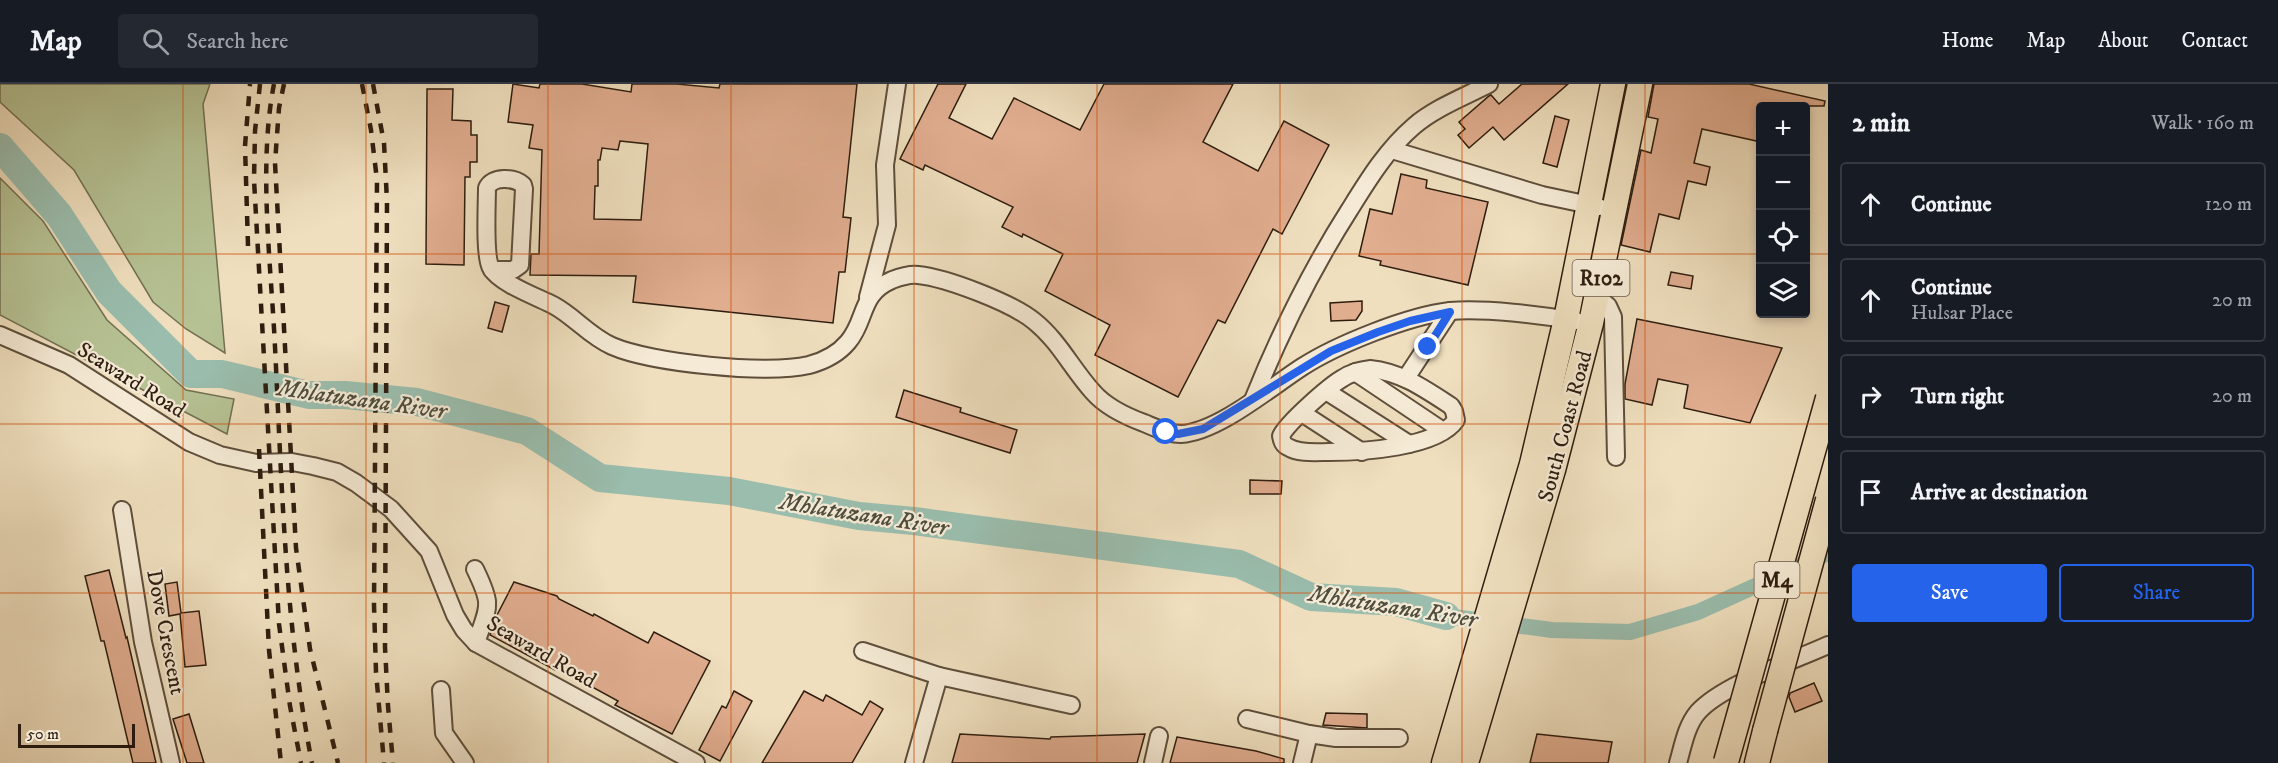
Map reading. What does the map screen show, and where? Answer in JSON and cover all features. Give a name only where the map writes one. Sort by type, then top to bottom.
[{"type":"highway","name":"South Coast Road","points":[[1542,467],[1587,204],[1613,84]]},
{"type":"highway","name":"South Coast Road","points":[[1466,763],[1478,687],[1542,467],[1592,323],[1640,84]]},
{"type":"highway","points":[[1607,114],[1632,118]]},
{"type":"highway","name":"M4","points":[[1726,762],[1828,398]]},
{"type":"highway","name":"M4","points":[[1757,763],[1828,500]]},
{"type":"highway","name":"South Coast Road","points":[[1444,763],[1478,687]]},
{"type":"street","points":[[492,270],[513,270],[520,265],[524,189],[518,181],[494,180],[489,183],[488,254],[492,270],[510,284],[564,312],[589,334],[615,348],[656,358],[728,366],[785,368],[808,365],[833,356],[850,340],[868,298],[887,225],[885,165],[897,84]]},
{"type":"street","points":[[1253,400],[1284,325],[1329,241],[1374,171],[1414,126],[1442,108],[1490,84]]},
{"type":"street","points":[[1392,150],[1542,195],[1615,210]]},
{"type":"street","points":[[868,298],[882,284],[903,276],[917,275],[946,282],[1009,304],[1032,319],[1051,336],[1094,393],[1110,406],[1128,417],[1166,432],[1178,434],[1203,429],[1331,351],[1410,321],[1450,312],[1500,312],[1592,323]]},
{"type":"street","points":[[1597,297],[1608,306],[1613,317],[1616,457]]},
{"type":"street","points":[[1406,378],[1450,312]]},
{"type":"street","name":"Seaward Road","points":[[0,335],[69,365],[189,442],[220,455],[256,463],[292,462],[314,466],[337,472],[356,483],[391,509],[429,551],[455,615],[464,630],[476,643],[696,763]]},
{"type":"street","points":[[1370,369],[1406,378],[1431,393],[1454,411],[1456,420],[1443,431],[1409,444],[1363,452],[1315,452],[1289,448],[1282,440],[1283,433],[1326,391],[1342,378],[1355,372],[1370,369]]},
{"type":"street","points":[[1355,372],[1443,431]]},
{"type":"street","points":[[1326,391],[1409,444]]},
{"type":"street","points":[[1302,413],[1363,452]]},
{"type":"street","name":"Dove Crescent","points":[[122,510],[143,642],[171,763]]},
{"type":"street","points":[[475,569],[488,600],[488,608],[476,643]]},
{"type":"street","points":[[1678,763],[1687,731],[1697,713],[1714,697],[1828,645]]},
{"type":"street","points":[[863,651],[939,676],[1071,705]]},
{"type":"street","points":[[914,763],[939,676]]},
{"type":"street","points":[[441,690],[444,733],[465,763]]},
{"type":"street","points":[[1246,719],[1336,738],[1399,738]]},
{"type":"street","points":[[1302,763],[1309,734]]},
{"type":"street","points":[[1153,763],[1159,736]]},
{"type":"green space","points":[[0,84],[210,84],[203,104],[225,353],[186,329],[153,302],[74,170],[0,102]]},
{"type":"green space","points":[[0,178],[43,221],[107,320],[186,390],[234,399],[227,434],[0,315]]},
{"type":"building","points":[[513,84],[539,88],[540,84],[582,84],[631,92],[632,84],[677,84],[719,88],[720,84],[857,84],[843,217],[851,218],[845,272],[839,272],[833,323],[633,302],[636,276],[530,275],[531,254],[539,254],[542,150],[529,148],[533,125],[508,122]],"holes":[[[620,141],[648,144],[641,220],[594,219],[595,186],[598,186],[598,160],[600,160],[602,148],[618,150]]]},
{"type":"building","points":[[938,84],[966,84],[949,118],[992,139],[1014,98],[1080,130],[1104,84],[1233,84],[1203,142],[1258,171],[1284,121],[1329,145],[1282,234],[1273,229],[1225,323],[1218,320],[1178,397],[1095,355],[1110,325],[1045,291],[1063,254],[1023,234],[1022,237],[1002,227],[1013,207],[925,165],[923,170],[900,159]]},
{"type":"building","points":[[1522,84],[1568,84],[1504,140],[1493,127],[1469,148],[1458,135],[1465,129],[1459,122],[1489,96],[1491,95],[1499,104]]},
{"type":"building","points":[[1654,84],[1749,84],[1825,101],[1824,106],[1810,106],[1810,102],[1756,102],[1756,141],[1702,129],[1694,163],[1710,167],[1706,185],[1688,181],[1679,219],[1659,214],[1650,252],[1621,245],[1641,150],[1651,153],[1658,119],[1648,117]]},
{"type":"building","points":[[427,89],[453,89],[452,120],[471,121],[471,135],[477,135],[477,162],[470,162],[470,177],[465,177],[464,265],[426,264]]},
{"type":"building","points":[[1555,116],[1569,120],[1557,167],[1543,163]]},
{"type":"building","points":[[1401,174],[1427,180],[1426,188],[1488,202],[1468,285],[1380,265],[1381,261],[1359,256],[1370,209],[1392,214]]},
{"type":"building","points":[[1671,272],[1693,276],[1691,289],[1668,285]]},
{"type":"building","points":[[1362,301],[1362,311],[1356,320],[1331,321],[1330,303]]},
{"type":"building","points":[[495,302],[509,306],[502,332],[488,328]]},
{"type":"building","points":[[1637,319],[1782,348],[1750,423],[1684,408],[1688,385],[1658,379],[1652,405],[1625,399],[1625,384]]},
{"type":"building","points":[[904,390],[961,408],[960,412],[1017,430],[1010,453],[896,417]]},
{"type":"building","points":[[1250,480],[1282,481],[1281,494],[1250,494]]},
{"type":"building","points":[[109,570],[156,763],[133,763],[104,641],[101,641],[85,576]]},
{"type":"building","points":[[177,582],[181,613],[199,611],[206,665],[185,667],[180,614],[169,616],[165,584]]},
{"type":"building","points":[[514,582],[557,596],[648,643],[654,632],[710,661],[672,734],[615,705],[618,701],[556,667],[555,670],[490,635],[496,617]]},
{"type":"building","points":[[1814,683],[1822,701],[1795,712],[1789,697],[1790,693]]},
{"type":"building","points":[[734,691],[752,701],[720,761],[699,750],[722,706],[726,708]]},
{"type":"building","points":[[804,691],[823,701],[826,695],[862,715],[870,701],[883,709],[852,763],[762,763]]},
{"type":"building","points":[[1326,713],[1367,714],[1367,728],[1323,725]]},
{"type":"building","points":[[189,714],[204,763],[187,763],[173,719]]},
{"type":"building","points":[[960,734],[1050,739],[1051,737],[1145,734],[1137,763],[952,763]]},
{"type":"building","points":[[1537,734],[1612,742],[1608,763],[1530,763]]},
{"type":"building","points":[[1177,737],[1256,751],[1284,759],[1284,763],[1170,763]]},
{"type":"waterway","name":"Mhlatuzana River","points":[[0,147],[59,215],[109,292],[191,374],[222,374],[309,395],[345,395],[417,402],[527,431],[600,478],[729,491],[859,516],[914,521],[1239,564],[1311,597],[1396,602],[1446,616]]},
{"type":"waterway","name":"Mhlatuzana River","points":[[1446,616],[1552,630],[1630,632],[1698,612],[1828,553]]},
{"type":"railway","points":[[248,246],[245,146],[250,84]]},
{"type":"railway","points":[[260,84],[255,131],[254,180],[279,624],[290,706],[301,763]]},
{"type":"railway","points":[[274,84],[269,115],[266,181],[283,504],[290,608],[312,763]]},
{"type":"railway","points":[[284,84],[279,108],[275,163],[296,548],[310,649],[338,763]]},
{"type":"railway","points":[[362,84],[377,180],[374,605],[376,672],[384,763]]},
{"type":"railway","points":[[373,84],[384,143],[387,201],[385,647],[393,763]]},
{"type":"railway","points":[[259,449],[269,650],[281,763]]},
{"type":"route","points":[[1166,432],[1191,433],[1203,429],[1331,351],[1410,321],[1450,312],[1428,347]]}]
